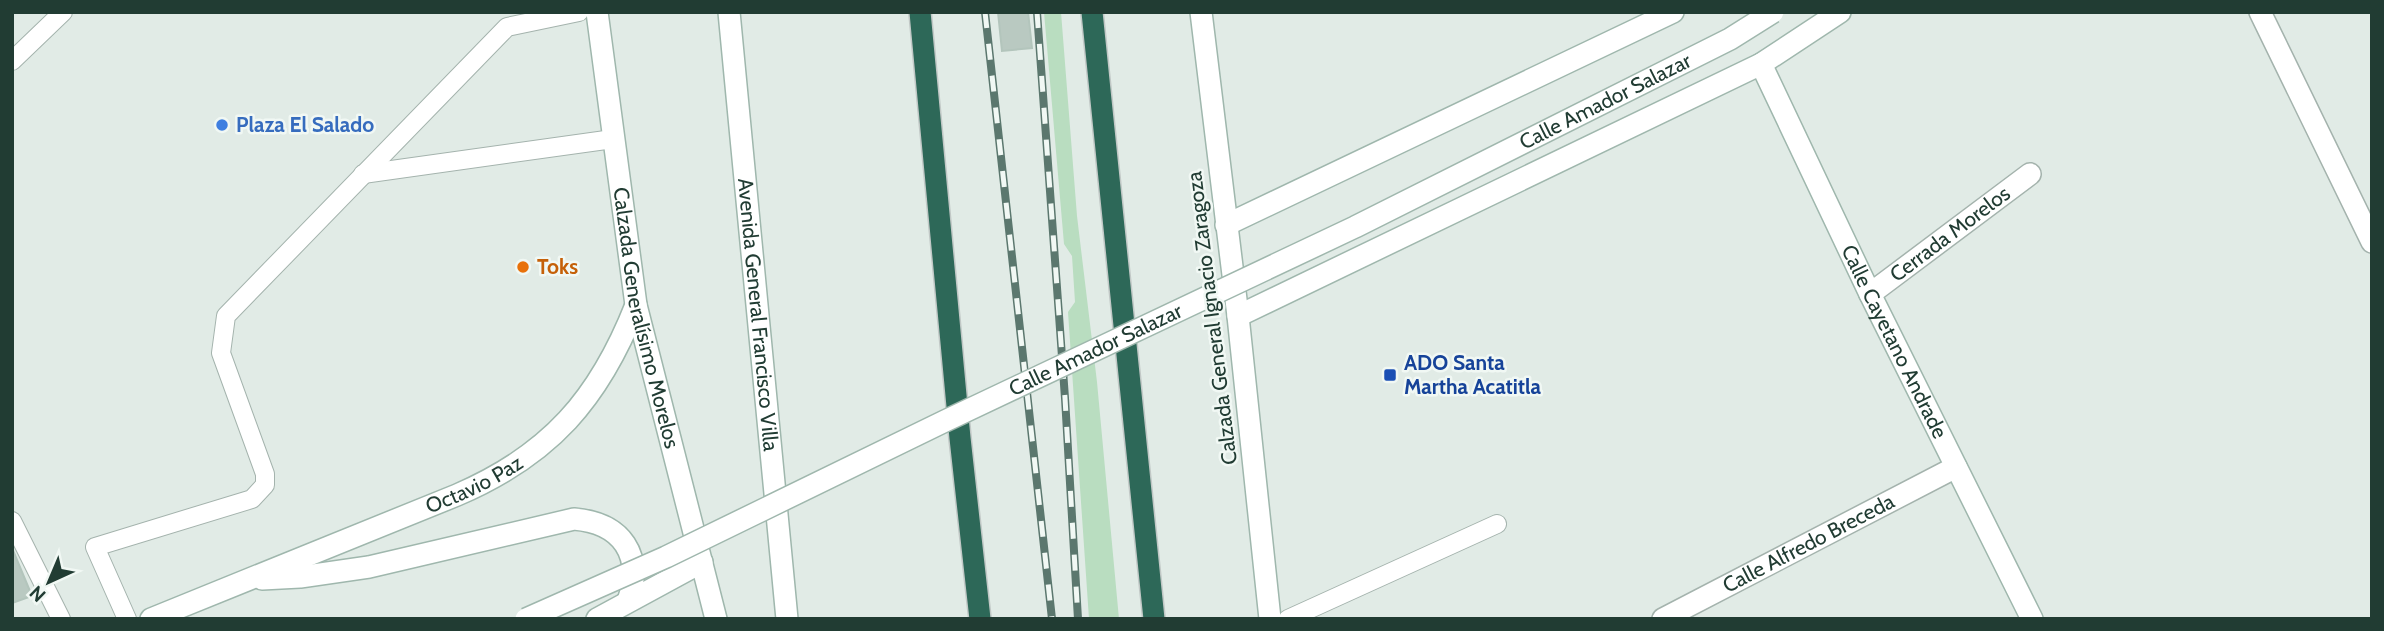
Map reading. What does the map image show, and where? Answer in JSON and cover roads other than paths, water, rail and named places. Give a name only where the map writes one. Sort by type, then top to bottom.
[{"type":"highway","points":[[920,12],[980,619]]},
{"type":"highway","points":[[1092,12],[1154,619]]},
{"type":"street","name":"Calzada Generalísimo Morelos","points":[[597,12],[636,305],[716,619]]},
{"type":"street","name":"Avenida General Francisco Villa","points":[[729,12],[787,619]]},
{"type":"street","name":"Calzada General Ignacio Zaragoza","points":[[1201,12],[1238,316],[1270,619]]},
{"type":"street","points":[[1226,225],[1673,12]]},
{"type":"street","name":"Calle Amador Salazar","points":[[526,619],[666,557],[1367,221],[1730,39],[1773,12]]},
{"type":"street","name":"Calle Amador Salazar","points":[[1238,316],[1761,64],[1840,12]]},
{"type":"street","points":[[2260,12],[2372,242]]},
{"type":"street","name":"Calle Cayetano Andrade","points":[[1761,64],[1870,294],[2032,619]]},
{"type":"street","name":"Cerrada Morelos","points":[[1870,294],[2030,174]]},
{"type":"street","name":"Octavio Paz","points":[[150,619],[457,495],[514,467],[563,426],[586,399],[623,339],[636,305]]},
{"type":"street","name":"Calle Alfredo Breceda","points":[[1663,619],[1956,467]]},
{"type":"street","points":[[243,580],[300,577],[369,566],[574,519],[591,520],[607,527],[620,538],[630,552],[634,577],[628,601]]},
{"type":"street","points":[[597,619],[702,562]]},
{"type":"lane","points":[[12,61],[63,12]]},
{"type":"lane","points":[[127,619],[95,547],[252,499],[265,485],[265,474],[221,354],[226,316],[363,174],[503,20],[579,12]]},
{"type":"lane","points":[[363,174],[613,139]]},
{"type":"lane","points":[[12,522],[61,619]]},
{"type":"lane","points":[[1288,619],[1497,524]]},
{"type":"railway","points":[[985,12],[1052,619]]},
{"type":"railway","points":[[1037,12],[1078,619]]},
{"type":"place","name":"Plaza El Salado","points":[[222,125]]},
{"type":"place","name":"Toks","points":[[523,267]]},
{"type":"place","name":"ADO Santa Martha Acatitla","points":[[1390,375]]}]
